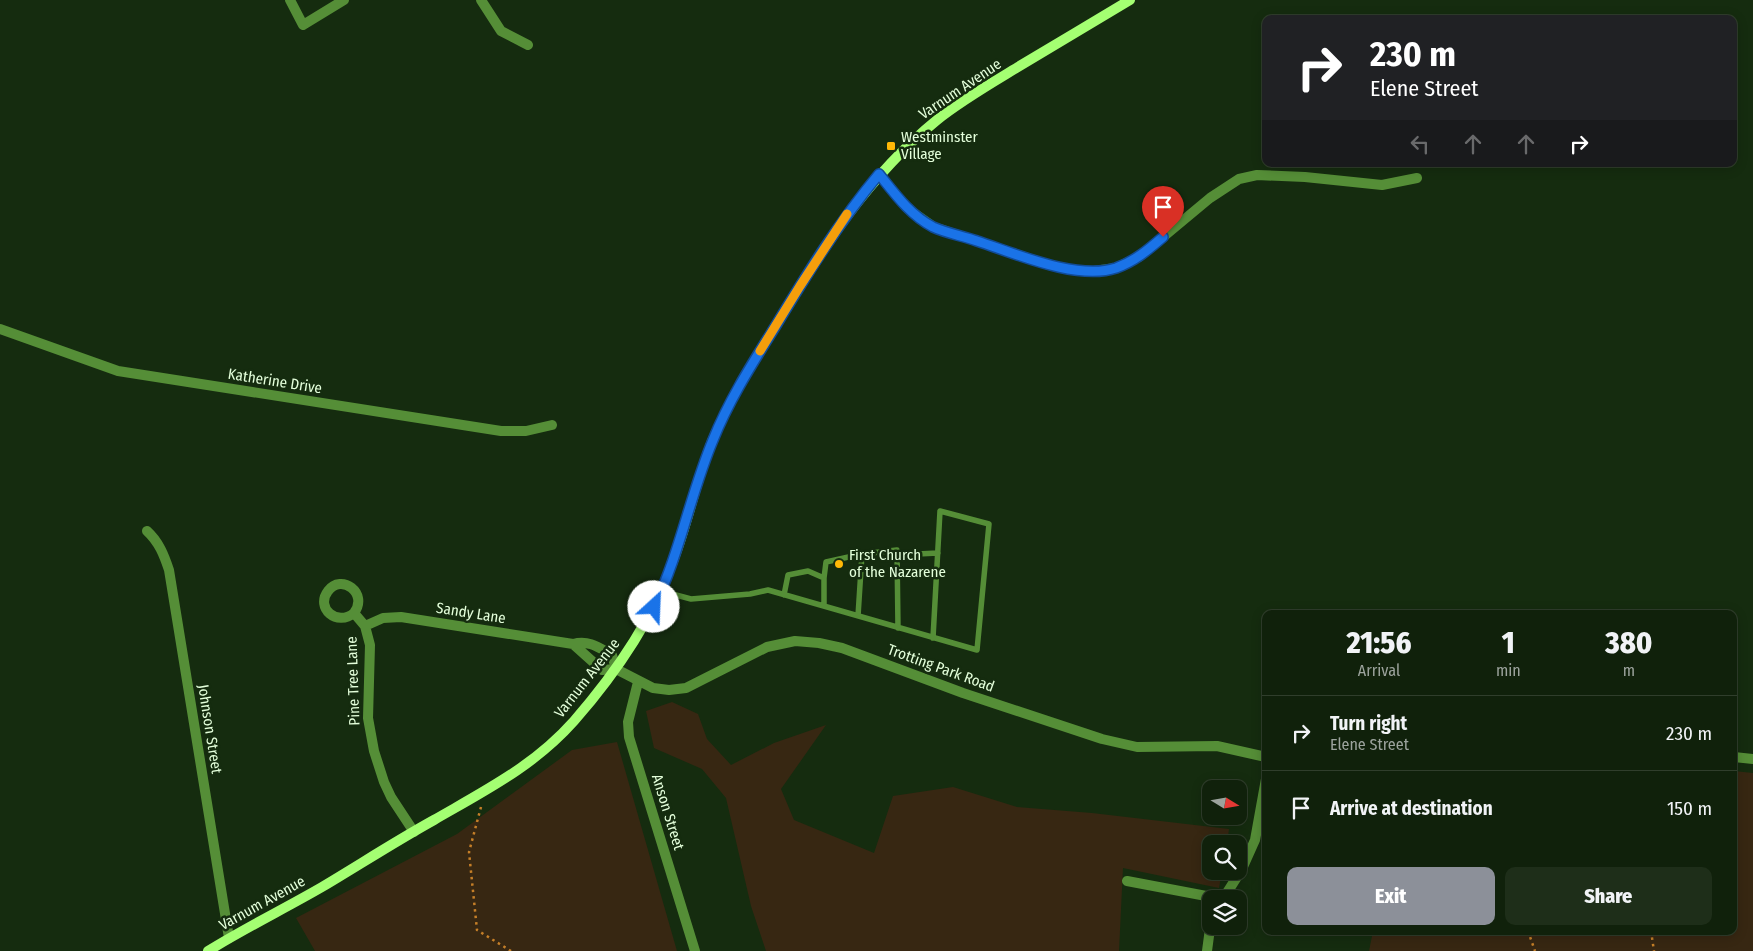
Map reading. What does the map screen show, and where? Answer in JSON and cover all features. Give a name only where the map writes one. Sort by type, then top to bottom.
[{"type":"main road","name":"Varnum Avenue","points":[[208,951],[485,792],[521,769],[554,742],[587,706],[616,669],[635,640],[662,591],[676,554],[704,464],[725,414],[757,356],[826,244],[846,216],[879,174],[920,134],[962,102],[1130,0]]},
{"type":"street","points":[[290,0],[303,25],[344,0]]},
{"type":"street","points":[[481,0],[501,31],[528,46]]},
{"type":"street","points":[[879,174],[907,208],[934,227],[1049,265],[1074,270],[1094,271],[1115,268],[1139,257],[1210,198],[1239,180],[1257,176],[1305,177],[1382,186],[1417,178]]},
{"type":"street","name":"Katherine Drive","points":[[0,329],[118,371],[501,431],[526,431],[552,425]]},
{"type":"street","name":"Johnson Street","points":[[147,531],[155,538],[162,550],[168,570],[229,938]]},
{"type":"street","name":"Pine Tree Lane","points":[[354,613],[365,626],[370,645],[368,696],[370,734],[384,782],[402,815],[414,832]]},
{"type":"street","name":"Sandy Lane","points":[[365,626],[383,618],[401,617],[573,644],[583,642],[593,644],[612,654],[616,669]]},
{"type":"street","name":"Trotting Park Road","points":[[616,669],[652,688],[669,690],[686,688],[768,647],[795,641],[820,643],[842,648],[963,693],[1102,739],[1137,747],[1217,746],[1262,756]]},
{"type":"street","points":[[573,644],[602,670],[616,669]]},
{"type":"street","name":"Anson Street","points":[[638,682],[629,715],[630,737],[695,951]]},
{"type":"street","points":[[1737,756],[1753,759]]},
{"type":"street","points":[[1228,890],[1242,869],[1255,840],[1262,801]]},
{"type":"street","points":[[1127,882],[1202,895]]},
{"type":"street","points":[[1207,951],[1209,935]]},
{"type":"lane","points":[[662,591],[691,599],[750,594],[768,590],[898,628],[933,638],[977,650],[989,524],[940,510],[933,638]]},
{"type":"lane","points":[[824,606],[826,562],[862,554],[897,550],[898,628]]},
{"type":"lane","points":[[897,555],[938,553]]},
{"type":"lane","points":[[858,616],[862,554]]},
{"type":"lane","points":[[784,595],[788,576],[808,572],[824,578]]},
{"type":"path","points":[[485,792],[469,852],[477,930],[510,951]]},
{"type":"path","points":[[1529,935],[1535,951]]},
{"type":"path","points":[[1652,935],[1654,951]]},
{"type":"shaded area","points":[[672,702],[698,714],[707,739],[731,765],[774,743],[826,725],[781,789],[794,820],[874,853],[893,796],[953,787],[1017,807],[1092,813],[1229,829],[1228,835],[1202,835],[1202,880],[1220,880],[1219,888],[1123,868],[1119,951],[766,951],[751,906],[726,798],[702,769],[654,748],[646,711]]},
{"type":"shaded area","points":[[617,742],[677,951],[315,951],[296,918],[457,834],[572,750]]},
{"type":"shaded area","points":[[1737,771],[1753,773],[1753,951],[1369,951],[1372,935],[1737,935]]},
{"type":"slow traffic","points":[[760,351],[826,244],[847,214]]},
{"type":"place","name":"Westminster Village","points":[[891,146]]},
{"type":"place","name":"First Church of the Nazarene","points":[[839,564]]},
{"type":"route","points":[[654,607],[674,561],[695,489],[713,439],[738,388],[826,244],[879,174],[907,208],[934,227],[1049,265],[1074,270],[1094,271],[1115,268],[1139,257],[1163,237]]}]
